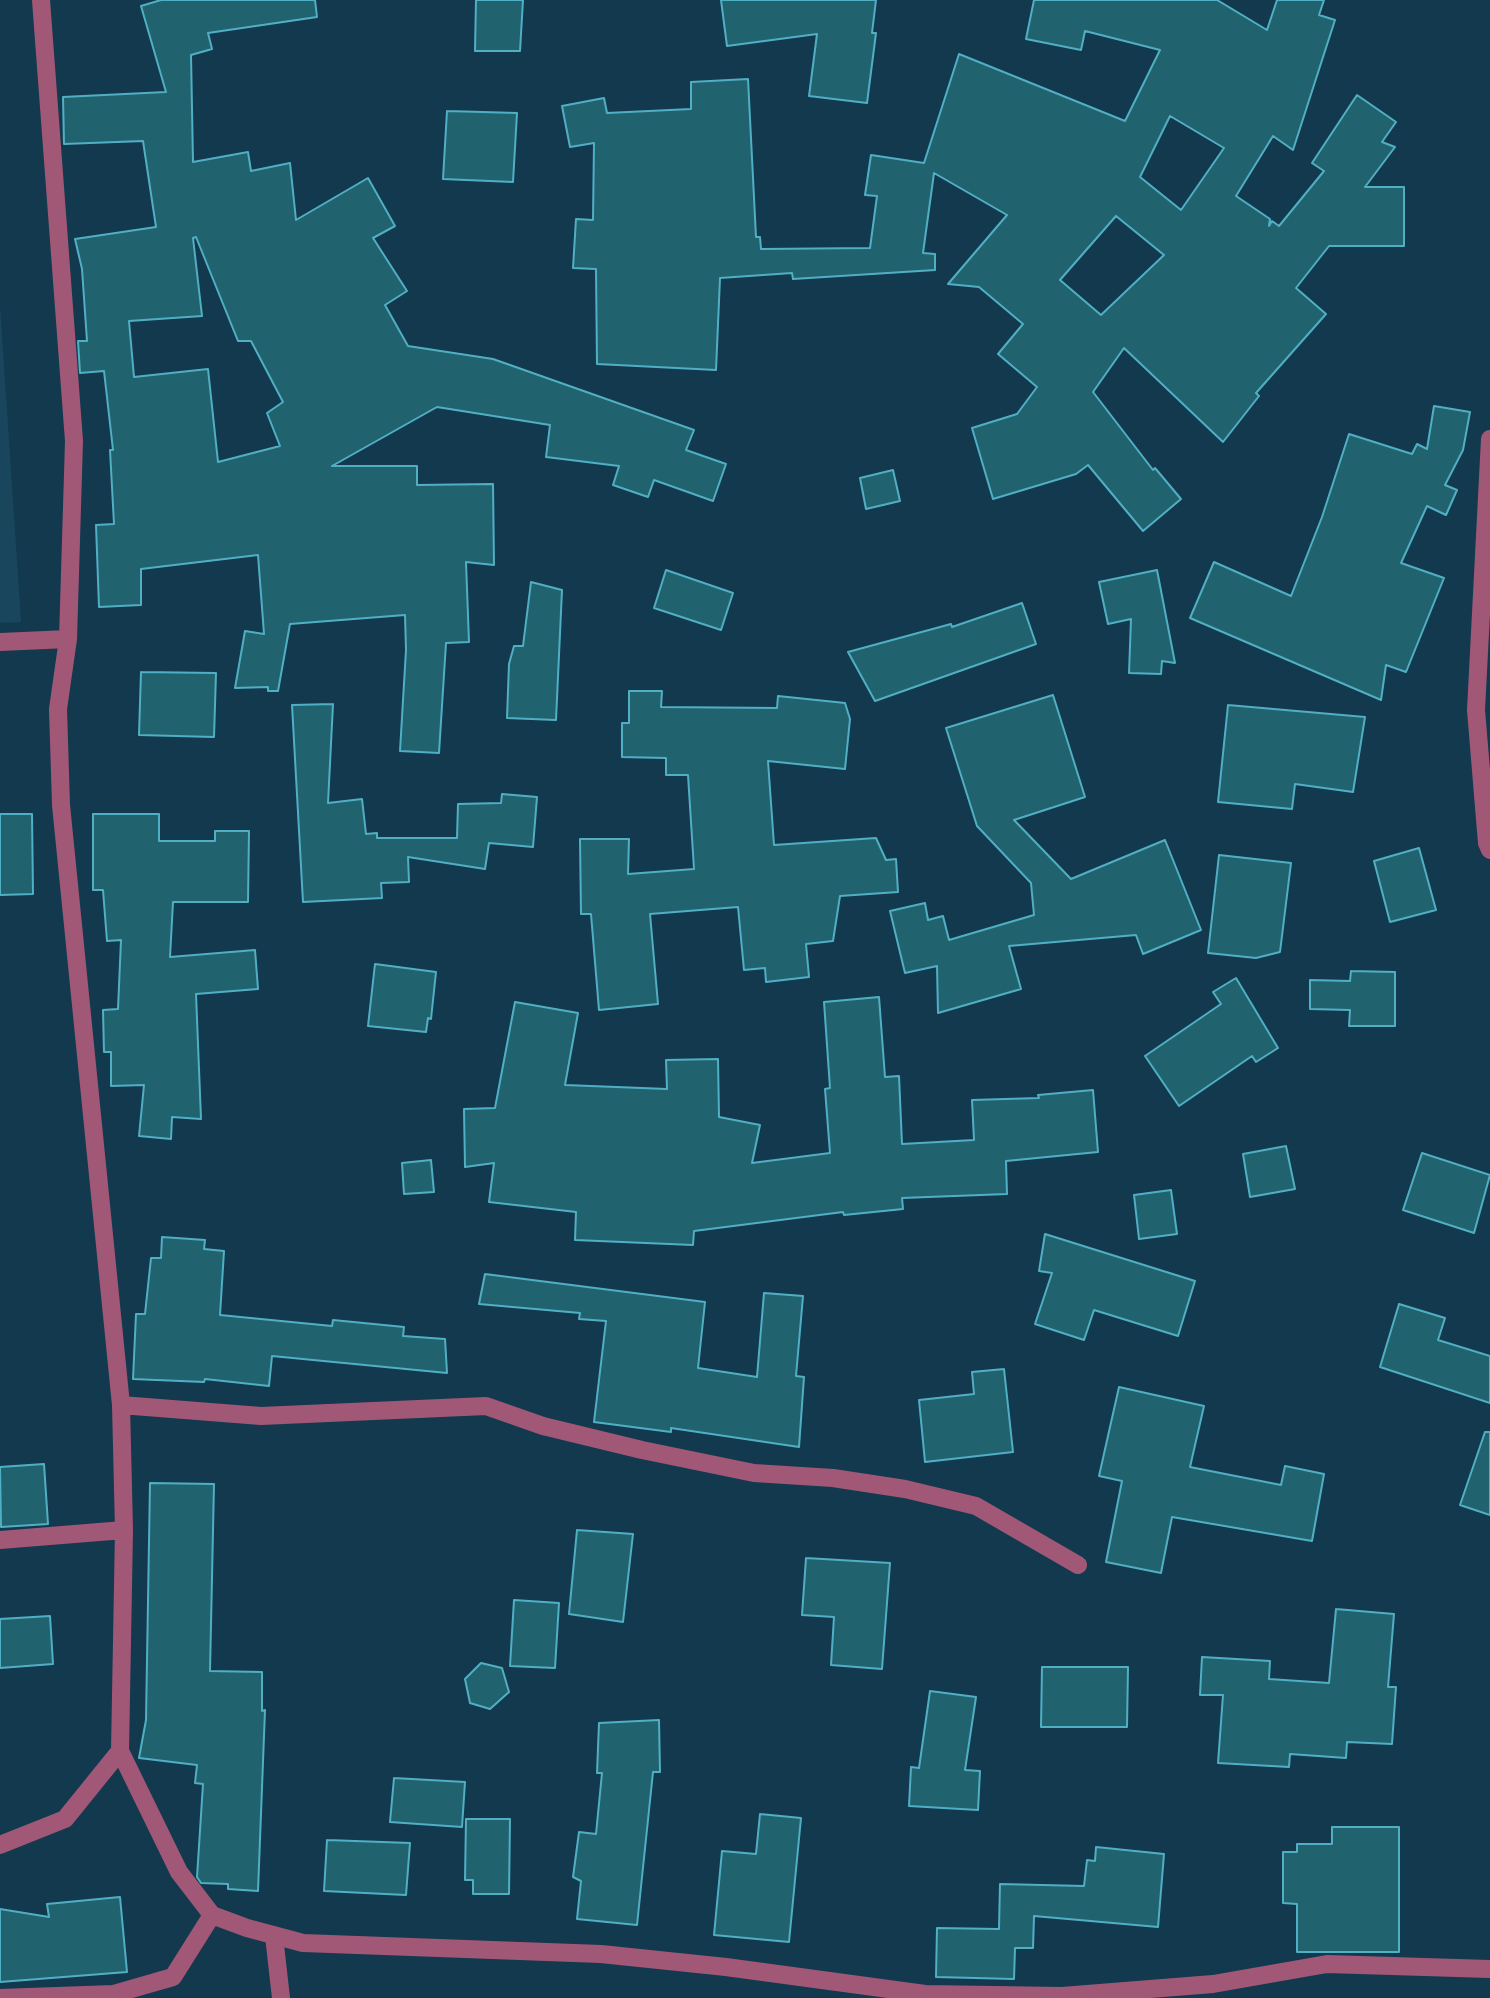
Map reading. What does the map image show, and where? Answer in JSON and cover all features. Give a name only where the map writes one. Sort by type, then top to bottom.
[{"type":"street","points":[[41,0],[74,441],[68,639],[58,709],[61,805],[121,1405],[124,1530],[120,1751],[179,1872],[212,1915],[303,1943],[601,1954],[726,1967],[925,1994],[1062,1996],[1213,1984],[1327,1964],[1490,1969]]},
{"type":"street","points":[[1490,439],[1476,710],[1490,850]]},
{"type":"street","points":[[0,642],[68,639]]},
{"type":"street","points":[[121,1405],[261,1416],[486,1406],[543,1426],[654,1453],[754,1473],[833,1478],[905,1489],[976,1506],[1078,1565]]},
{"type":"street","points":[[0,1540],[124,1530]]},
{"type":"street","points":[[0,1845],[65,1819],[120,1751]]},
{"type":"street","points":[[0,1998],[114,1994],[173,1977],[212,1915]]},
{"type":"street","points":[[274,1936],[281,1998]]},
{"type":"shaded area","points":[[0,305],[21,622],[0,623]]},
{"type":"building","points":[[161,0],[315,0],[317,17],[208,33],[212,49],[191,55],[193,162],[248,152],[251,171],[290,163],[296,220],[368,178],[395,226],[373,238],[407,291],[385,305],[408,346],[493,359],[694,430],[686,450],[726,464],[713,501],[654,480],[648,497],[613,485],[619,466],[546,457],[550,425],[437,407],[332,466],[417,466],[417,485],[493,484],[494,565],[466,562],[469,642],[446,643],[439,753],[400,751],[406,650],[405,615],[290,624],[278,691],[268,691],[268,687],[235,688],[245,631],[264,634],[258,555],[141,569],[141,605],[99,607],[96,525],[114,524],[110,450],[113,450],[104,371],[80,373],[78,341],[87,341],[82,269],[75,239],[156,227],[143,141],[64,144],[63,97],[166,92],[141,6]],"holes":[[[196,237],[238,341],[251,341],[283,402],[267,413],[280,446],[218,462],[208,369],[134,377],[129,321],[202,316],[193,238]]]},
{"type":"building","points":[[476,0],[523,0],[520,51],[475,51]]},
{"type":"building","points":[[721,0],[876,0],[872,33],[876,33],[867,103],[809,96],[817,34],[727,46]]},
{"type":"building","points":[[1034,0],[1217,0],[1267,30],[1277,0],[1324,0],[1319,15],[1335,20],[1293,150],[1273,136],[1236,196],[1270,219],[1269,226],[1272,221],[1279,226],[1324,171],[1312,163],[1357,95],[1396,122],[1382,142],[1395,147],[1365,187],[1404,187],[1404,246],[1329,246],[1296,288],[1326,314],[1256,393],[1259,396],[1223,442],[1124,348],[1093,392],[1153,470],[1155,468],[1181,499],[1143,531],[1088,465],[1076,474],[993,499],[972,428],[1017,414],[1037,387],[998,354],[1023,324],[979,287],[948,284],[1007,215],[934,173],[923,253],[935,254],[935,270],[793,279],[792,273],[720,278],[716,370],[597,364],[596,269],[573,268],[576,219],[593,220],[594,143],[570,147],[562,106],[604,98],[607,113],[691,109],[691,82],[748,79],[756,237],[760,237],[761,249],[870,248],[877,196],[865,195],[871,155],[924,163],[959,54],[1125,121],[1160,50],[1085,31],[1081,50],[1026,39]],"holes":[[[1170,116],[1224,148],[1181,210],[1140,177]],[[1116,216],[1164,255],[1101,315],[1060,280]]]},
{"type":"building","points":[[447,111],[517,113],[513,182],[443,179]]},
{"type":"building","points":[[1434,406],[1470,412],[1463,450],[1445,485],[1457,490],[1446,515],[1427,506],[1401,563],[1444,578],[1406,672],[1386,665],[1381,700],[1190,618],[1214,562],[1291,596],[1322,517],[1349,434],[1412,454],[1417,444],[1427,449]]},
{"type":"building","points":[[893,470],[900,501],[866,509],[860,478]]},
{"type":"building","points":[[666,570],[733,593],[721,630],[654,608]]},
{"type":"building","points":[[1157,570],[1175,663],[1162,661],[1161,674],[1129,673],[1131,619],[1108,624],[1099,582]]},
{"type":"building","points":[[531,582],[562,590],[556,720],[507,718],[509,664],[514,646],[523,646]]},
{"type":"building","points":[[1022,603],[1036,644],[875,701],[848,652],[951,624],[952,627]]},
{"type":"building","points":[[141,672],[216,673],[214,737],[139,735]]},
{"type":"building","points":[[629,691],[662,691],[661,707],[777,708],[778,696],[845,703],[850,719],[845,769],[768,761],[774,845],[876,838],[886,860],[896,859],[898,892],[840,896],[833,941],[806,944],[809,977],[766,982],[765,968],[744,970],[738,907],[650,914],[658,1004],[599,1010],[591,914],[581,914],[580,839],[629,839],[628,874],[694,869],[688,775],[666,775],[666,758],[622,757],[622,723],[629,723]]},
{"type":"building","points":[[1053,695],[1085,797],[1014,820],[1071,879],[1165,840],[1201,930],[1143,954],[1136,935],[1009,946],[1021,989],[938,1013],[937,966],[905,973],[890,911],[925,903],[928,920],[943,916],[949,940],[1034,915],[1031,883],[977,826],[946,728]]},
{"type":"building","points":[[333,704],[328,803],[362,799],[366,834],[377,833],[377,838],[457,838],[458,804],[501,803],[502,794],[537,797],[533,847],[489,843],[485,869],[408,857],[409,882],[381,883],[382,898],[303,902],[292,705]]},
{"type":"building","points":[[1228,705],[1365,717],[1353,792],[1295,784],[1292,809],[1218,802]]},
{"type":"building","points":[[0,814],[32,814],[33,894],[0,895]]},
{"type":"building","points":[[93,814],[159,814],[159,841],[215,841],[215,831],[249,831],[248,902],[173,902],[170,957],[255,950],[258,989],[196,994],[201,1119],[172,1117],[171,1139],[139,1136],[144,1085],[111,1086],[111,1052],[104,1052],[103,1010],[118,1009],[121,940],[107,941],[103,890],[93,890]]},
{"type":"building","points":[[1419,848],[1436,910],[1390,922],[1374,861]]},
{"type":"building","points":[[1219,855],[1291,863],[1280,952],[1256,958],[1208,953]]},
{"type":"building","points":[[375,964],[436,972],[431,1019],[428,1018],[426,1032],[368,1026]]},
{"type":"building","points":[[1351,971],[1395,972],[1395,1026],[1349,1026],[1350,1010],[1310,1009],[1310,980],[1350,981]]},
{"type":"building","points":[[1236,978],[1278,1048],[1256,1062],[1252,1056],[1179,1106],[1145,1056],[1221,1004],[1213,992]]},
{"type":"building","points":[[879,997],[885,1077],[899,1076],[902,1144],[974,1140],[972,1100],[1039,1098],[1038,1095],[1093,1090],[1098,1152],[1006,1161],[1007,1194],[902,1198],[903,1209],[844,1215],[843,1212],[694,1231],[693,1245],[575,1240],[576,1212],[489,1202],[494,1163],[465,1167],[464,1109],[495,1108],[515,1002],[578,1013],[565,1085],[667,1089],[666,1060],[718,1059],[719,1117],[760,1125],[752,1163],[830,1153],[825,1089],[830,1088],[824,1002]]},
{"type":"building","points":[[1286,1146],[1295,1189],[1250,1197],[1243,1154]]},
{"type":"building","points":[[1422,1153],[1490,1175],[1474,1233],[1403,1210]]},
{"type":"building","points":[[431,1160],[434,1192],[404,1194],[402,1163]]},
{"type":"building","points":[[1171,1190],[1177,1234],[1139,1239],[1134,1195]]},
{"type":"building","points":[[1045,1234],[1195,1281],[1178,1336],[1094,1310],[1084,1340],[1035,1324],[1052,1273],[1039,1271]]},
{"type":"building","points":[[162,1237],[205,1240],[204,1249],[224,1251],[220,1315],[332,1326],[333,1320],[404,1327],[403,1336],[445,1339],[447,1373],[272,1356],[269,1386],[205,1379],[204,1382],[133,1379],[136,1314],[145,1314],[151,1258],[161,1258]]},
{"type":"building","points":[[485,1274],[705,1302],[698,1368],[757,1377],[764,1293],[803,1296],[796,1376],[804,1377],[799,1447],[671,1428],[671,1432],[594,1422],[606,1321],[579,1319],[580,1313],[479,1304]]},
{"type":"building","points":[[1399,1304],[1445,1318],[1438,1340],[1490,1356],[1490,1403],[1380,1367]]},
{"type":"building","points":[[1004,1369],[1013,1452],[925,1462],[919,1400],[974,1394],[972,1372]]},
{"type":"building","points":[[1119,1387],[1204,1406],[1190,1467],[1281,1485],[1285,1466],[1324,1474],[1312,1541],[1172,1517],[1161,1573],[1106,1562],[1122,1481],[1099,1476]]},
{"type":"building","points":[[1485,1432],[1490,1432],[1490,1515],[1460,1505]]},
{"type":"building","points":[[44,1464],[48,1524],[1,1527],[0,1467]]},
{"type":"building","points":[[150,1483],[214,1484],[210,1671],[262,1672],[262,1711],[265,1710],[258,1891],[228,1889],[228,1884],[201,1883],[197,1877],[203,1784],[195,1783],[197,1765],[139,1758],[146,1720]]},
{"type":"building","points":[[577,1530],[633,1534],[623,1622],[569,1614]]},
{"type":"building","points":[[806,1558],[890,1563],[882,1669],[831,1665],[834,1617],[802,1615]]},
{"type":"building","points":[[514,1600],[559,1603],[555,1668],[510,1666]]},
{"type":"building","points":[[1336,1609],[1394,1614],[1388,1687],[1396,1687],[1392,1744],[1347,1742],[1346,1758],[1290,1754],[1289,1767],[1218,1763],[1223,1695],[1200,1695],[1202,1657],[1270,1661],[1269,1679],[1329,1683]]},
{"type":"building","points":[[50,1616],[53,1664],[0,1668],[0,1619]]},
{"type":"building","points":[[481,1663],[502,1668],[509,1692],[490,1709],[470,1703],[465,1679]]},
{"type":"building","points":[[1042,1667],[1128,1667],[1127,1727],[1041,1727]]},
{"type":"building","points":[[930,1691],[976,1697],[965,1770],[980,1771],[978,1810],[909,1806],[911,1767],[919,1768]]},
{"type":"building","points":[[659,1720],[660,1772],[653,1772],[637,1925],[577,1919],[581,1881],[573,1877],[579,1832],[596,1834],[602,1773],[597,1773],[599,1723]]},
{"type":"building","points":[[394,1778],[465,1782],[462,1827],[390,1822]]},
{"type":"building","points":[[760,1814],[801,1818],[789,1942],[714,1935],[722,1851],[756,1854]]},
{"type":"building","points":[[466,1819],[510,1819],[509,1894],[473,1894],[473,1880],[465,1880]]},
{"type":"building","points":[[1332,1827],[1399,1827],[1399,1952],[1297,1952],[1297,1904],[1283,1903],[1283,1852],[1297,1852],[1297,1844],[1332,1844]]},
{"type":"building","points":[[327,1840],[410,1843],[406,1895],[324,1891]]},
{"type":"building","points":[[1096,1847],[1164,1854],[1158,1927],[1034,1916],[1033,1948],[1015,1948],[1014,1979],[936,1977],[937,1928],[999,1929],[1000,1884],[1084,1886],[1087,1860],[1095,1861]]},
{"type":"building","points":[[120,1897],[127,1972],[0,1982],[0,1909],[49,1917],[47,1904]]}]
